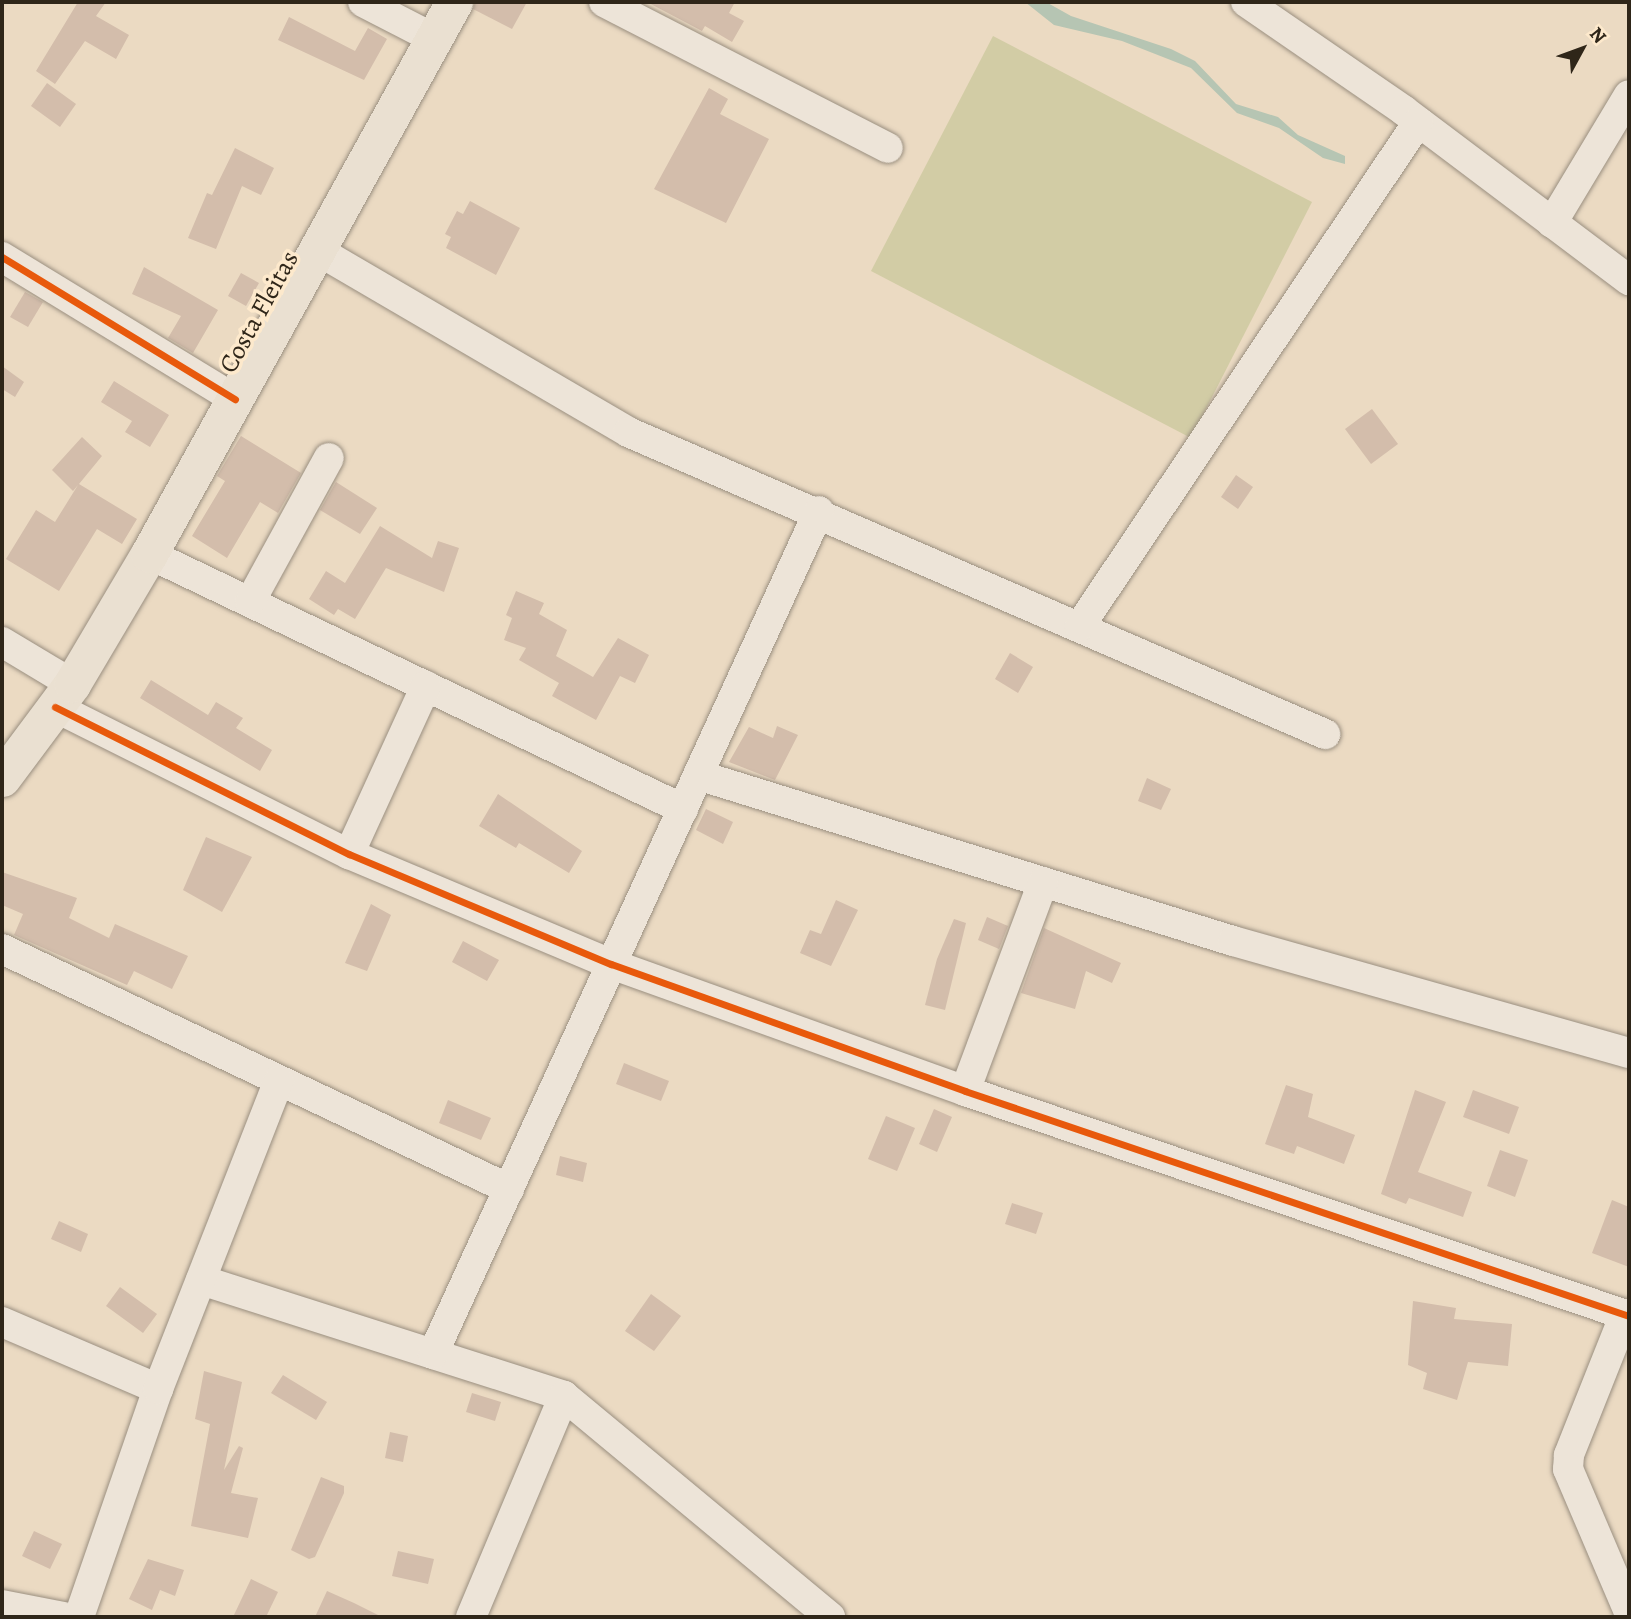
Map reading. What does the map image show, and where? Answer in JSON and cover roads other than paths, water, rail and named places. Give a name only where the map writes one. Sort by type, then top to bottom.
[{"type":"main road","name":"Costa Fleitas","points":[[2,778],[64,695],[149,554],[454,2]]},
{"type":"street","points":[[363,2],[435,39]]},
{"type":"street","points":[[604,2],[888,148]]},
{"type":"street","points":[[1246,2],[1419,122],[1629,280]]},
{"type":"street","points":[[1552,223],[1629,95]]},
{"type":"street","points":[[1080,626],[1419,122]]},
{"type":"street","points":[[317,250],[628,432],[818,511],[1325,734]]},
{"type":"street","points":[[2,257],[235,399]]},
{"type":"street","points":[[250,602],[329,457]]},
{"type":"street","points":[[433,1354],[818,511]]},
{"type":"street","points":[[149,554],[683,809]]},
{"type":"street","points":[[2,642],[64,695],[349,854],[611,964],[965,1091],[1627,1315],[1569,1455],[1568,1469],[1629,1612]]},
{"type":"street","points":[[349,854],[426,686]]},
{"type":"street","points":[[698,775],[1043,882],[1629,1053]]},
{"type":"street","points":[[965,1091],[1043,882]]},
{"type":"street","points":[[2,949],[509,1189]]},
{"type":"street","points":[[79,1617],[158,1389],[279,1081]]},
{"type":"street","points":[[201,1280],[564,1396],[830,1617]]},
{"type":"street","points":[[2,1322],[158,1389]]},
{"type":"street","points":[[471,1617],[564,1396]]},
{"type":"street","points":[[2,1605],[62,1617]]}]
